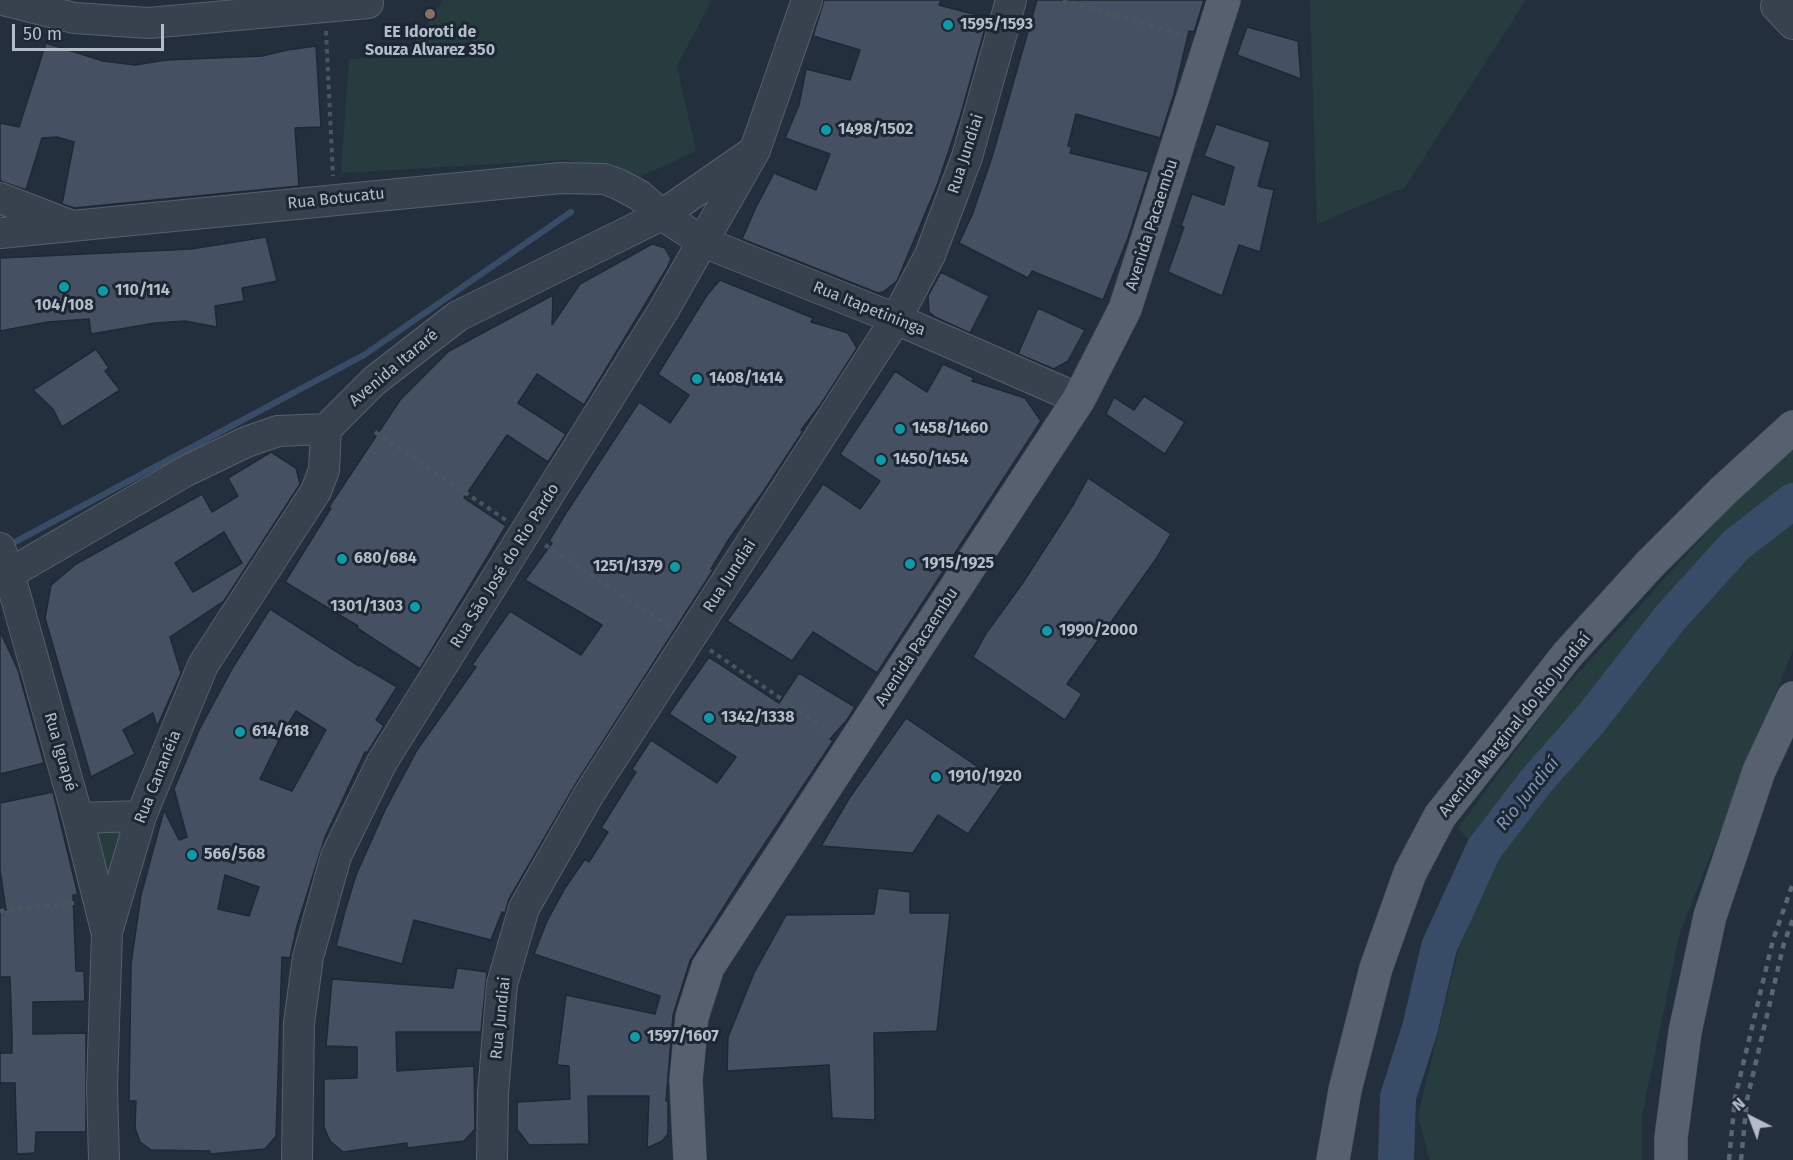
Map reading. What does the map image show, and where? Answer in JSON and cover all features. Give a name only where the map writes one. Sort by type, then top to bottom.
[{"type":"main road","name":"Avenida Pacaembu","points":[[690,1160],[686,1080],[692,1017],[708,967],[1079,399],[1125,309],[1224,0]]},
{"type":"main road","name":"Avenida Marginal do Rio Jundiaí","points":[[1333,1160],[1346,1090],[1376,968],[1410,873],[1440,816],[1569,654],[1650,564],[1723,491],[1793,427]]},
{"type":"main road","points":[[1671,1160],[1671,1138],[1685,1032],[1710,916],[1759,771],[1793,698]]},
{"type":"street","points":[[3,0],[74,18],[149,23],[368,3]]},
{"type":"street","name":"Rua São José do Rio Pardo","points":[[297,1160],[299,1023],[308,957],[336,856],[382,762],[645,342],[754,150],[807,0]]},
{"type":"street","name":"Rua Jundiai","points":[[492,1160],[493,1093],[502,984],[524,908],[589,794],[896,319],[930,255],[967,157],[1011,0]]},
{"type":"street","points":[[1783,0],[1776,6],[1793,24]]},
{"type":"street","name":"Avenida Itararé","points":[[326,429],[374,381],[458,316],[662,215],[754,150]]},
{"type":"street","name":"Rua Botucatu","points":[[0,233],[561,178],[604,179],[618,184],[639,195],[662,215]]},
{"type":"street","points":[[0,198],[70,225]]},
{"type":"street","name":"Rua Itapetininga","points":[[662,215],[703,242],[896,319],[1079,399]]},
{"type":"street","points":[[3,567],[246,442],[278,431],[326,429]]},
{"type":"street","name":"Rua Cananéia","points":[[104,1160],[102,1087],[107,932],[141,816],[203,665],[316,491],[324,470],[326,429]]},
{"type":"street","name":"Rua Iguapé","points":[[3,567],[78,818],[107,932]]},
{"type":"street","points":[[78,818],[141,816]]},
{"type":"path","points":[[1063,0],[1191,38]]},
{"type":"path","points":[[324,7],[334,200]]},
{"type":"path","points":[[375,432],[510,522]]},
{"type":"path","points":[[544,545],[678,632]]},
{"type":"path","points":[[707,648],[838,738]]},
{"type":"path","points":[[0,911],[99,900]]},
{"type":"green space","points":[[443,0],[712,0],[677,66],[696,151],[640,177],[568,160],[341,173],[349,59],[403,57]]},
{"type":"green space","points":[[1310,0],[1526,0],[1405,187],[1317,224]]},
{"type":"green space","points":[[1793,449],[1793,650],[1680,932],[1642,1116],[1642,1160],[1430,1160],[1418,1115],[1458,952],[1492,867],[1458,828],[1553,701],[1740,496]]},
{"type":"green space","points":[[92,829],[125,829],[108,887]]},
{"type":"building","points":[[824,0],[941,0],[939,5],[988,18],[960,117],[938,183],[897,281],[883,292],[878,293],[742,239],[774,173],[816,190],[830,154],[785,138],[799,105],[806,69],[850,80],[860,50],[813,36]]},
{"type":"building","points":[[1037,0],[1204,0],[1194,32],[1189,31],[1174,94],[1160,138],[1076,114],[1068,146],[1072,147],[1070,153],[1149,172],[1128,238],[1103,300],[1032,271],[1028,278],[959,243],[972,215],[992,157]]},
{"type":"building","points":[[1247,27],[1298,41],[1301,79],[1237,55]]},
{"type":"building","points":[[46,43],[103,61],[135,65],[166,60],[262,56],[316,46],[321,127],[295,128],[299,186],[74,208],[62,204],[74,142],[57,137],[42,138],[26,190],[0,181],[0,123],[19,127]]},
{"type":"building","points":[[1216,124],[1270,142],[1258,186],[1274,190],[1260,252],[1239,245],[1222,296],[1168,272],[1184,227],[1181,226],[1192,194],[1224,205],[1234,167],[1204,156]]},
{"type":"building","points":[[266,237],[277,281],[242,288],[244,301],[215,306],[217,327],[185,321],[155,323],[91,334],[89,319],[48,322],[0,331],[0,258],[191,249]]},
{"type":"building","points":[[652,244],[665,248],[671,259],[584,405],[537,374],[518,403],[566,434],[548,462],[507,435],[464,498],[506,526],[420,669],[357,628],[358,626],[285,582],[331,508],[327,510],[400,400],[449,351],[553,295],[552,325],[580,284]]},
{"type":"building","points":[[941,272],[989,296],[970,333],[929,312],[928,296]]},
{"type":"building","points":[[720,280],[813,318],[811,322],[848,333],[857,348],[821,404],[801,430],[803,431],[763,492],[729,539],[711,569],[713,570],[575,785],[509,899],[505,913],[502,912],[491,940],[414,920],[402,964],[336,946],[356,875],[385,810],[417,750],[476,667],[472,665],[510,611],[581,655],[602,625],[525,580],[552,543],[549,541],[566,513],[639,402],[670,423],[689,395],[658,374],[707,295]]},
{"type":"building","points":[[1038,308],[1085,330],[1068,361],[1054,369],[1018,354]]},
{"type":"building","points":[[96,349],[109,368],[105,371],[120,390],[62,427],[53,409],[33,390]]},
{"type":"building","points":[[943,364],[974,378],[972,381],[1025,398],[1041,421],[877,673],[813,632],[792,661],[727,621],[823,484],[860,509],[880,481],[840,454],[895,371],[927,392]]},
{"type":"building","points":[[1144,396],[1185,422],[1165,454],[1106,414],[1114,397],[1134,410]]},
{"type":"building","points":[[271,452],[296,468],[300,484],[224,601],[170,637],[181,673],[157,727],[153,713],[123,730],[135,754],[91,777],[45,618],[51,585],[76,564],[202,494],[212,512],[238,496],[228,478]],"holes":[[[224,532],[242,563],[193,592],[175,563]]]},
{"type":"building","points":[[1088,478],[1171,534],[1156,559],[1067,684],[1082,694],[1065,720],[973,657],[987,632],[1022,584],[1073,505]]},
{"type":"building","points":[[270,609],[359,666],[397,687],[376,720],[384,726],[367,753],[365,752],[325,837],[297,926],[290,958],[282,957],[276,1136],[265,1149],[210,1154],[210,1151],[151,1150],[140,1142],[135,1128],[136,1101],[129,1101],[131,964],[141,895],[164,810],[179,840],[187,837],[174,789],[199,730],[233,667]],"holes":[[[296,711],[326,730],[292,791],[260,779]],[[225,875],[259,887],[249,916],[218,909]]]},
{"type":"building","points":[[0,631],[18,670],[44,763],[0,774]]},
{"type":"building","points":[[709,657],[779,703],[799,673],[855,707],[830,739],[833,741],[690,961],[673,1015],[666,1101],[668,1101],[668,1134],[662,1141],[647,1148],[649,1096],[588,1096],[589,1144],[529,1145],[517,1129],[517,1102],[570,1099],[569,1066],[557,1065],[566,995],[655,1014],[660,996],[534,954],[547,921],[565,888],[585,859],[589,862],[608,832],[601,828],[636,772],[632,769],[651,740],[717,783],[736,757],[669,714]]},
{"type":"building","points":[[906,718],[1003,784],[968,834],[938,815],[913,853],[821,846],[850,797]]},
{"type":"building","points":[[53,792],[78,895],[73,895],[76,971],[84,971],[85,1001],[33,1002],[33,1034],[86,1033],[86,1132],[36,1132],[35,1153],[17,1154],[15,1083],[0,1083],[0,1053],[12,1053],[12,1034],[10,977],[0,977],[0,911],[6,910],[0,870],[0,803]]},
{"type":"building","points":[[878,888],[910,892],[910,913],[950,913],[937,1031],[874,1033],[875,1120],[832,1118],[829,1065],[727,1071],[728,1037],[754,973],[786,915],[874,914]]},
{"type":"building","points":[[457,968],[487,972],[481,1032],[396,1032],[397,1071],[474,1066],[475,1129],[464,1141],[407,1148],[407,1143],[343,1152],[330,1141],[324,1127],[324,1079],[357,1078],[357,1047],[326,1046],[332,979],[453,988]]},
{"type":"waterway","points":[[15,542],[364,355],[571,212]]},
{"type":"waterway","name":"Rio Jundiaí","points":[[1396,1160],[1398,1097],[1420,1028],[1439,947],[1484,849],[1537,780],[1590,720],[1670,618],[1736,545],[1793,501]]},
{"type":"railway","points":[[1729,1160],[1735,1098],[1773,940],[1793,883]]},
{"type":"railway","points":[[1741,1160],[1747,1100],[1784,943],[1793,919]]},
{"type":"place","name":"EE Idoroti de Souza Alvarez 350","points":[[430,14]]},
{"type":"place","name":"1595/1593","points":[[948,25]]},
{"type":"place","name":"1498/1502","points":[[826,130]]},
{"type":"place","name":"104/108","points":[[64,287]]},
{"type":"place","name":"110/114","points":[[103,291]]},
{"type":"place","name":"1408/1414","points":[[697,379]]},
{"type":"place","name":"1458/1460","points":[[900,429]]},
{"type":"place","name":"1450/1454","points":[[881,460]]},
{"type":"place","name":"680/684","points":[[342,559]]},
{"type":"place","name":"1915/1925","points":[[910,564]]},
{"type":"place","name":"1251/1379","points":[[675,567]]},
{"type":"place","name":"1301/1303","points":[[415,607]]},
{"type":"place","name":"1990/2000","points":[[1047,631]]},
{"type":"place","name":"1342/1338","points":[[709,718]]},
{"type":"place","name":"614/618","points":[[240,732]]},
{"type":"place","name":"1910/1920","points":[[936,777]]},
{"type":"place","name":"566/568","points":[[192,855]]},
{"type":"place","name":"1597/1607","points":[[635,1037]]}]
